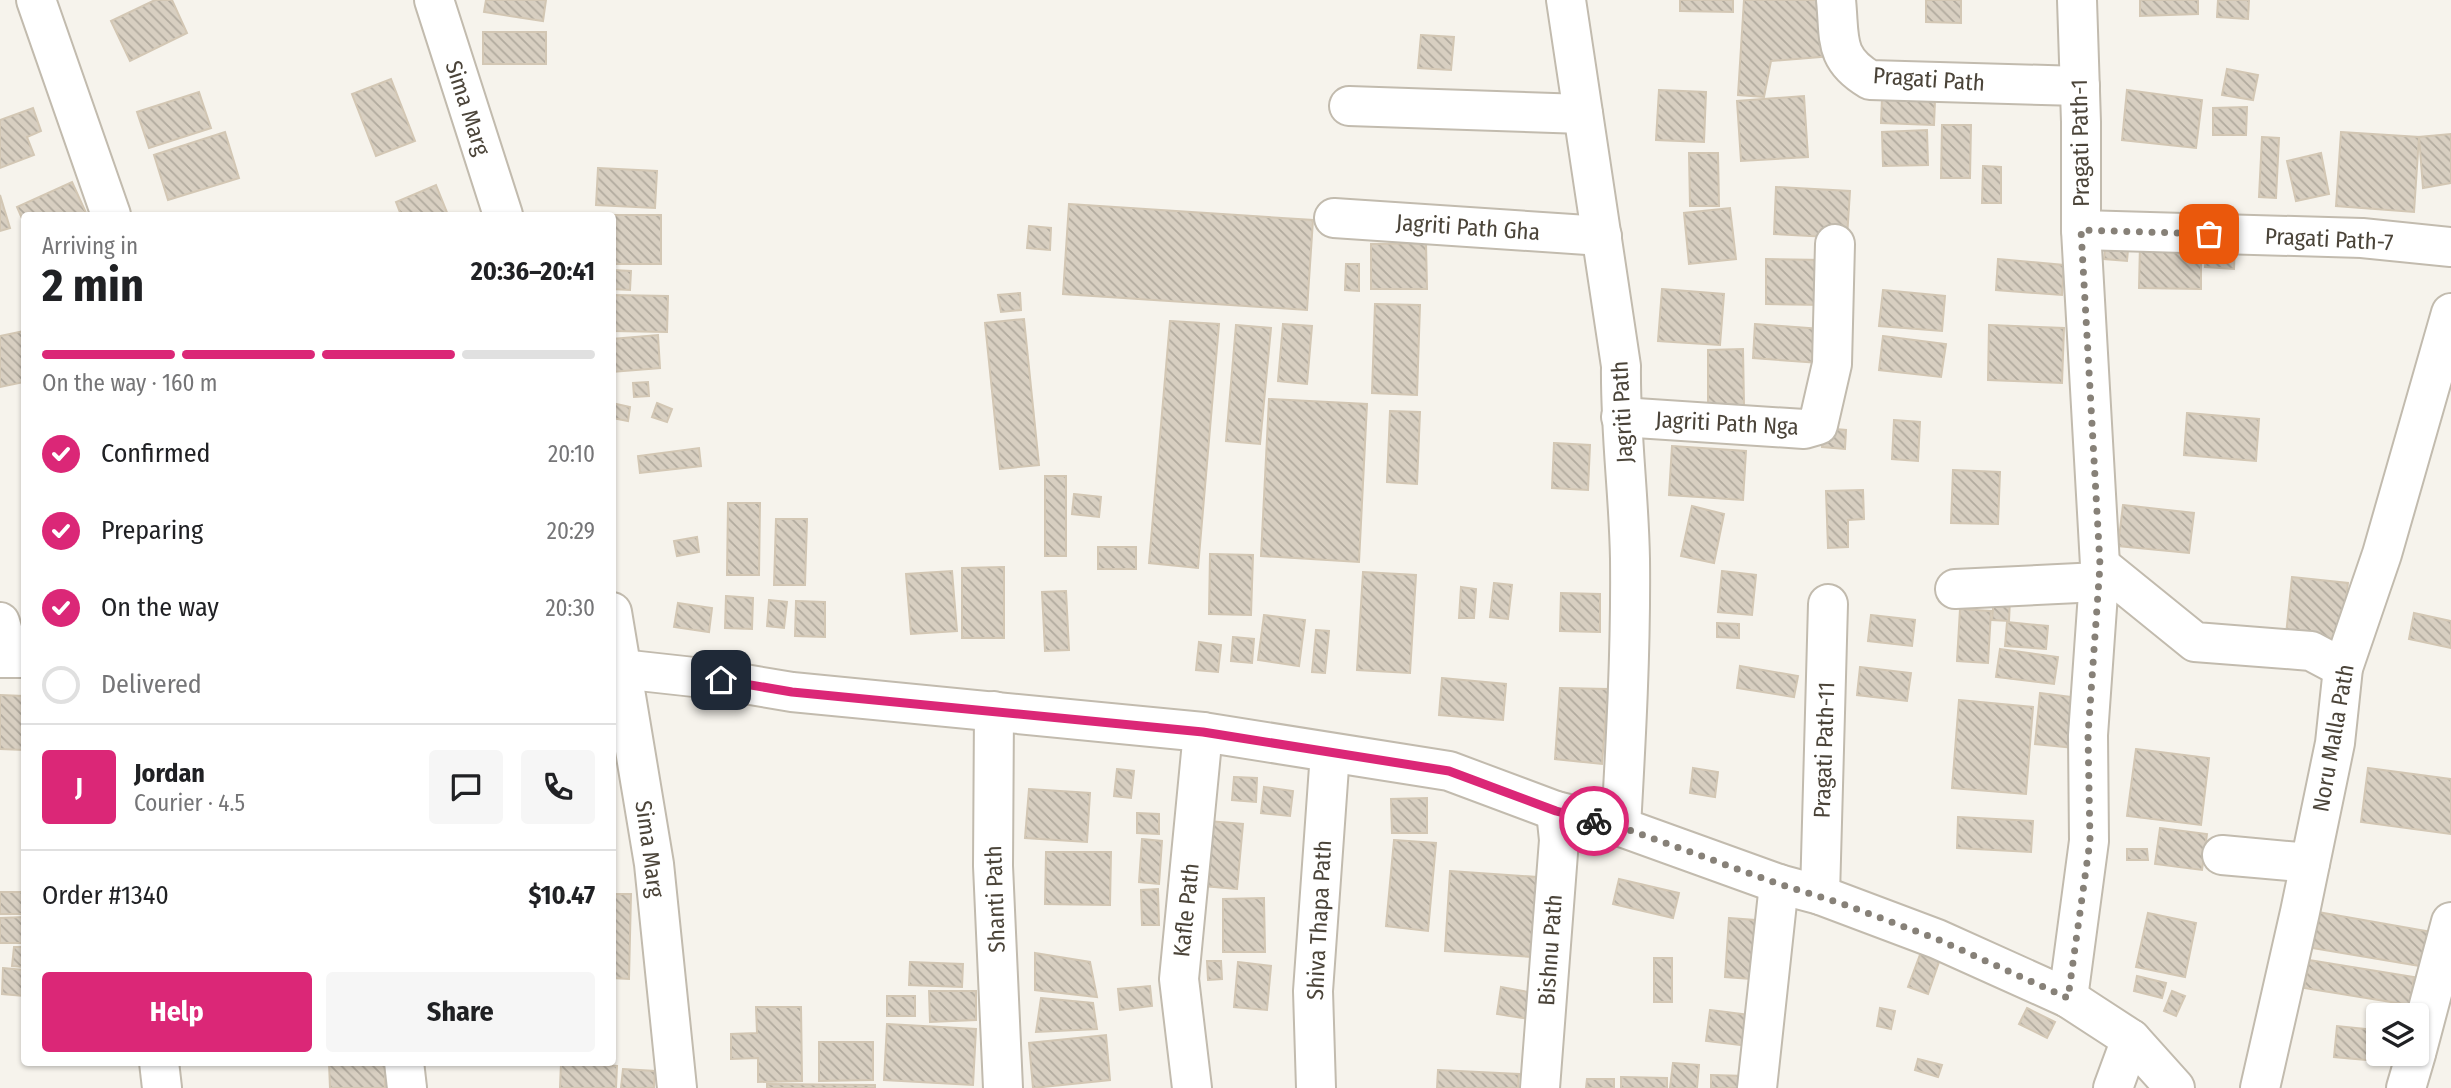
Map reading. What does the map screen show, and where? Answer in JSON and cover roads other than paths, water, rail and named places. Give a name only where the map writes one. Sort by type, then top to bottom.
[{"type":"street","points":[[36,0],[110,212]]},
{"type":"street","name":"Sima Marg","points":[[434,0],[502,212]]},
{"type":"street","name":"Jagriti Path","points":[[1566,0],[1621,366],[1621,417],[1630,558],[1628,691],[1621,827]]},
{"type":"street","name":"Pragati Path","points":[[1836,0],[1841,53],[1855,71],[1870,80],[2080,86]]},
{"type":"street","name":"Pragati Path-1","points":[[2068,998],[2090,841],[2088,735],[2099,574],[2081,230],[2077,0]]},
{"type":"street","points":[[1349,106],[1583,114]]},
{"type":"street","name":"Jagriti Path Gha","points":[[1334,218],[1602,236]]},
{"type":"street","name":"Pragati Path-7","points":[[2081,230],[2362,238],[2451,247]]},
{"type":"street","name":"Jagriti Path Nga","points":[[1621,417],[1804,429],[1818,425],[1832,364],[1835,244]]},
{"type":"street","name":"Noru Malla Path","points":[[2260,1088],[2336,743],[2343,668],[2382,554],[2451,313]]},
{"type":"street","points":[[1955,589],[2099,574],[2195,642],[2311,651],[2343,668]]},
{"type":"street","name":"Pragati Path-11","points":[[1820,895],[1828,604]]},
{"type":"street","points":[[617,668],[721,680],[792,692],[1203,732],[1449,771],[1556,811],[1621,827],[1779,884],[1820,895],[1937,939],[2068,998],[2131,1039],[2175,1088]]},
{"type":"street","name":"Sima Marg","points":[[617,668],[654,864],[677,1088]]},
{"type":"street","name":"Shanti Path","points":[[994,711],[993,866],[1003,1088]]},
{"type":"street","name":"Kafle Path","points":[[1192,1088],[1179,979],[1203,732]]},
{"type":"street","name":"Shiva Thapa Path","points":[[1316,1088],[1313,991],[1330,753]]},
{"type":"street","name":"Bishnu Path","points":[[1540,1088],[1559,840],[1556,811]]},
{"type":"street","points":[[2222,855],[2310,863]]},
{"type":"street","points":[[1757,1088],[1779,884]]},
{"type":"street","points":[[2429,1004],[2451,922]]},
{"type":"street","points":[[2113,1088],[2131,1039]]},
{"type":"street","points":[[159,1066],[162,1088]]},
{"type":"street","points":[[404,1066],[407,1088]]},
{"type":"street","points":[[2406,1088],[2412,1066]]}]
